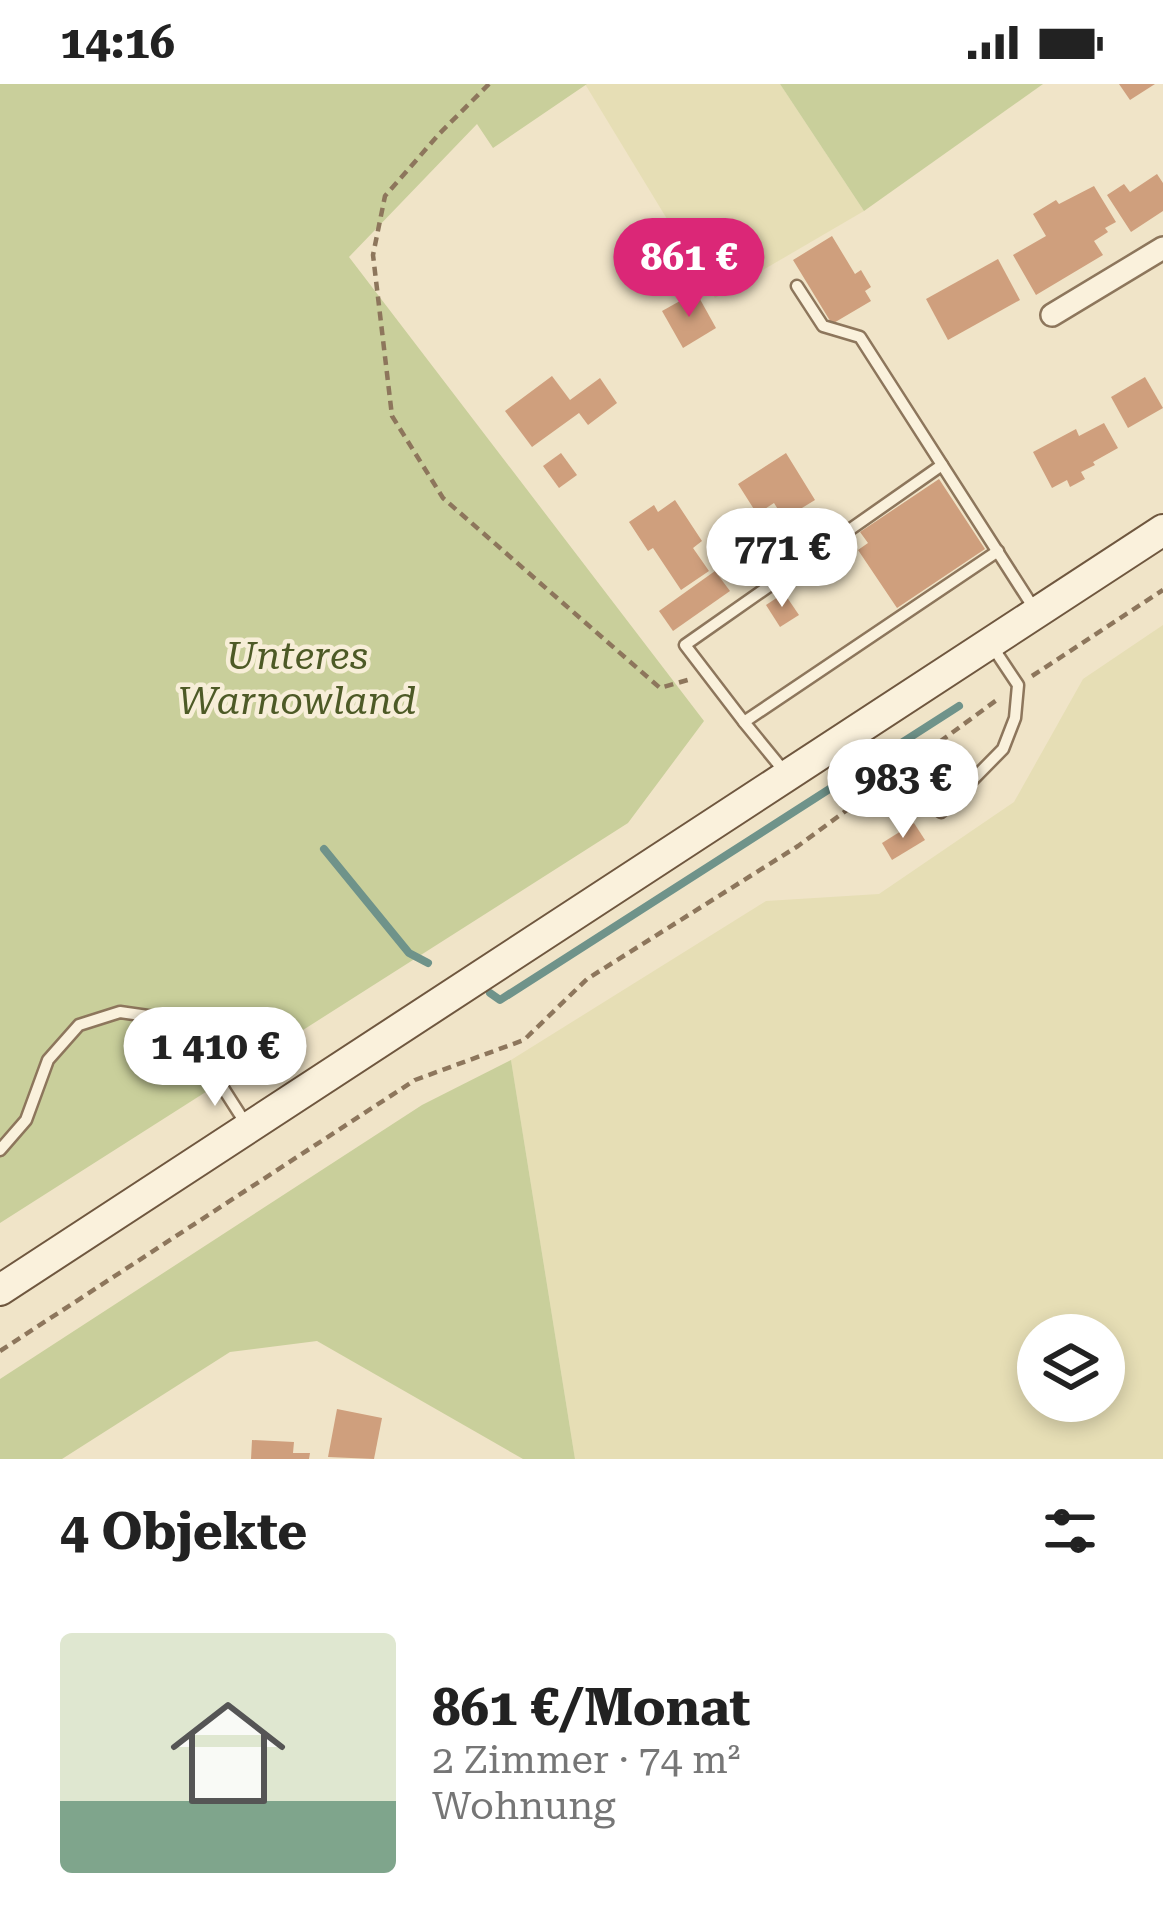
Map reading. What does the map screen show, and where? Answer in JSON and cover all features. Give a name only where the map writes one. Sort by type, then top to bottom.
[{"type":"main road","points":[[0,1290],[1163,530]]},
{"type":"street","points":[[1052,316],[1163,248]]},
{"type":"lane","points":[[797,286],[824,326],[860,337],[1037,612]]},
{"type":"lane","points":[[788,775],[686,645],[942,464]]},
{"type":"lane","points":[[744,722],[998,551]]},
{"type":"lane","points":[[941,812],[1003,749],[1015,718],[1018,685],[991,643]]},
{"type":"lane","points":[[0,1150],[26,1120],[48,1060],[79,1025],[120,1012],[162,1018],[191,1038],[248,1127]]},
{"type":"path","points":[[489,84],[385,196],[373,255],[392,416],[443,498],[660,688],[708,674]]},
{"type":"path","points":[[0,1351],[415,1080],[524,1040],[587,979],[798,846],[1018,685],[1163,590]]},
{"type":"shaded area","points":[[585,84],[780,84],[864,211],[715,298]]},
{"type":"shaded area","points":[[1163,625],[1163,1459],[575,1459],[511,1060],[766,901],[879,894],[1014,802],[1083,679]]},
{"type":"green space","name":"Unteres Warnowland","points":[[0,84],[587,84],[493,148],[477,124],[349,257],[704,721],[628,823],[0,1223]]},
{"type":"green space","points":[[780,84],[1043,84],[864,211]]},
{"type":"green space","points":[[511,1060],[575,1459],[523,1459],[317,1341],[230,1352],[62,1459],[0,1459],[0,1379],[422,1105]]},
{"type":"building","points":[[1119,84],[1155,84],[1130,100]]},
{"type":"building","points":[[1157,174],[1163,183],[1163,211],[1131,232],[1107,195],[1124,184],[1130,192]]},
{"type":"building","points":[[1094,186],[1116,222],[1094,241],[1103,255],[1036,295],[1013,255],[1046,236],[1033,214]]},
{"type":"building","points":[[832,236],[855,274],[861,270],[871,287],[865,291],[871,301],[832,324],[793,260]]},
{"type":"building","points":[[998,259],[1020,300],[948,340],[926,299]]},
{"type":"building","points":[[696,292],[716,328],[683,348],[662,311]]},
{"type":"building","points":[[552,376],[570,400],[600,378],[617,403],[588,425],[579,413],[532,447],[505,411]]},
{"type":"building","points":[[1145,377],[1163,408],[1128,428],[1111,397]]},
{"type":"building","points":[[1104,423],[1118,448],[1081,472],[1085,479],[1070,487],[1067,480],[1052,488],[1033,452],[1076,429],[1079,436]]},
{"type":"building","points":[[561,453],[577,475],[559,488],[543,466]]},
{"type":"building","points":[[786,453],[815,500],[784,519],[774,503],[757,514],[738,484]]},
{"type":"building","points":[[939,479],[985,549],[897,608],[858,550],[868,543],[860,532]]},
{"type":"building","points":[[675,500],[702,541],[693,548],[709,571],[681,590],[629,522],[654,505],[658,512]]},
{"type":"building","points":[[715,571],[730,591],[673,631],[659,611]]},
{"type":"building","points":[[784,593],[799,615],[780,627],[766,605]]},
{"type":"building","points":[[914,823],[925,840],[892,860],[882,843]]},
{"type":"building","points":[[337,1409],[382,1418],[374,1459],[328,1457]]},
{"type":"building","points":[[252,1440],[294,1442],[293,1453],[310,1453],[309,1459],[251,1459]]},
{"type":"waterway","points":[[490,993],[500,1000],[959,706]]},
{"type":"waterway","points":[[324,849],[409,953],[428,963]]}]
